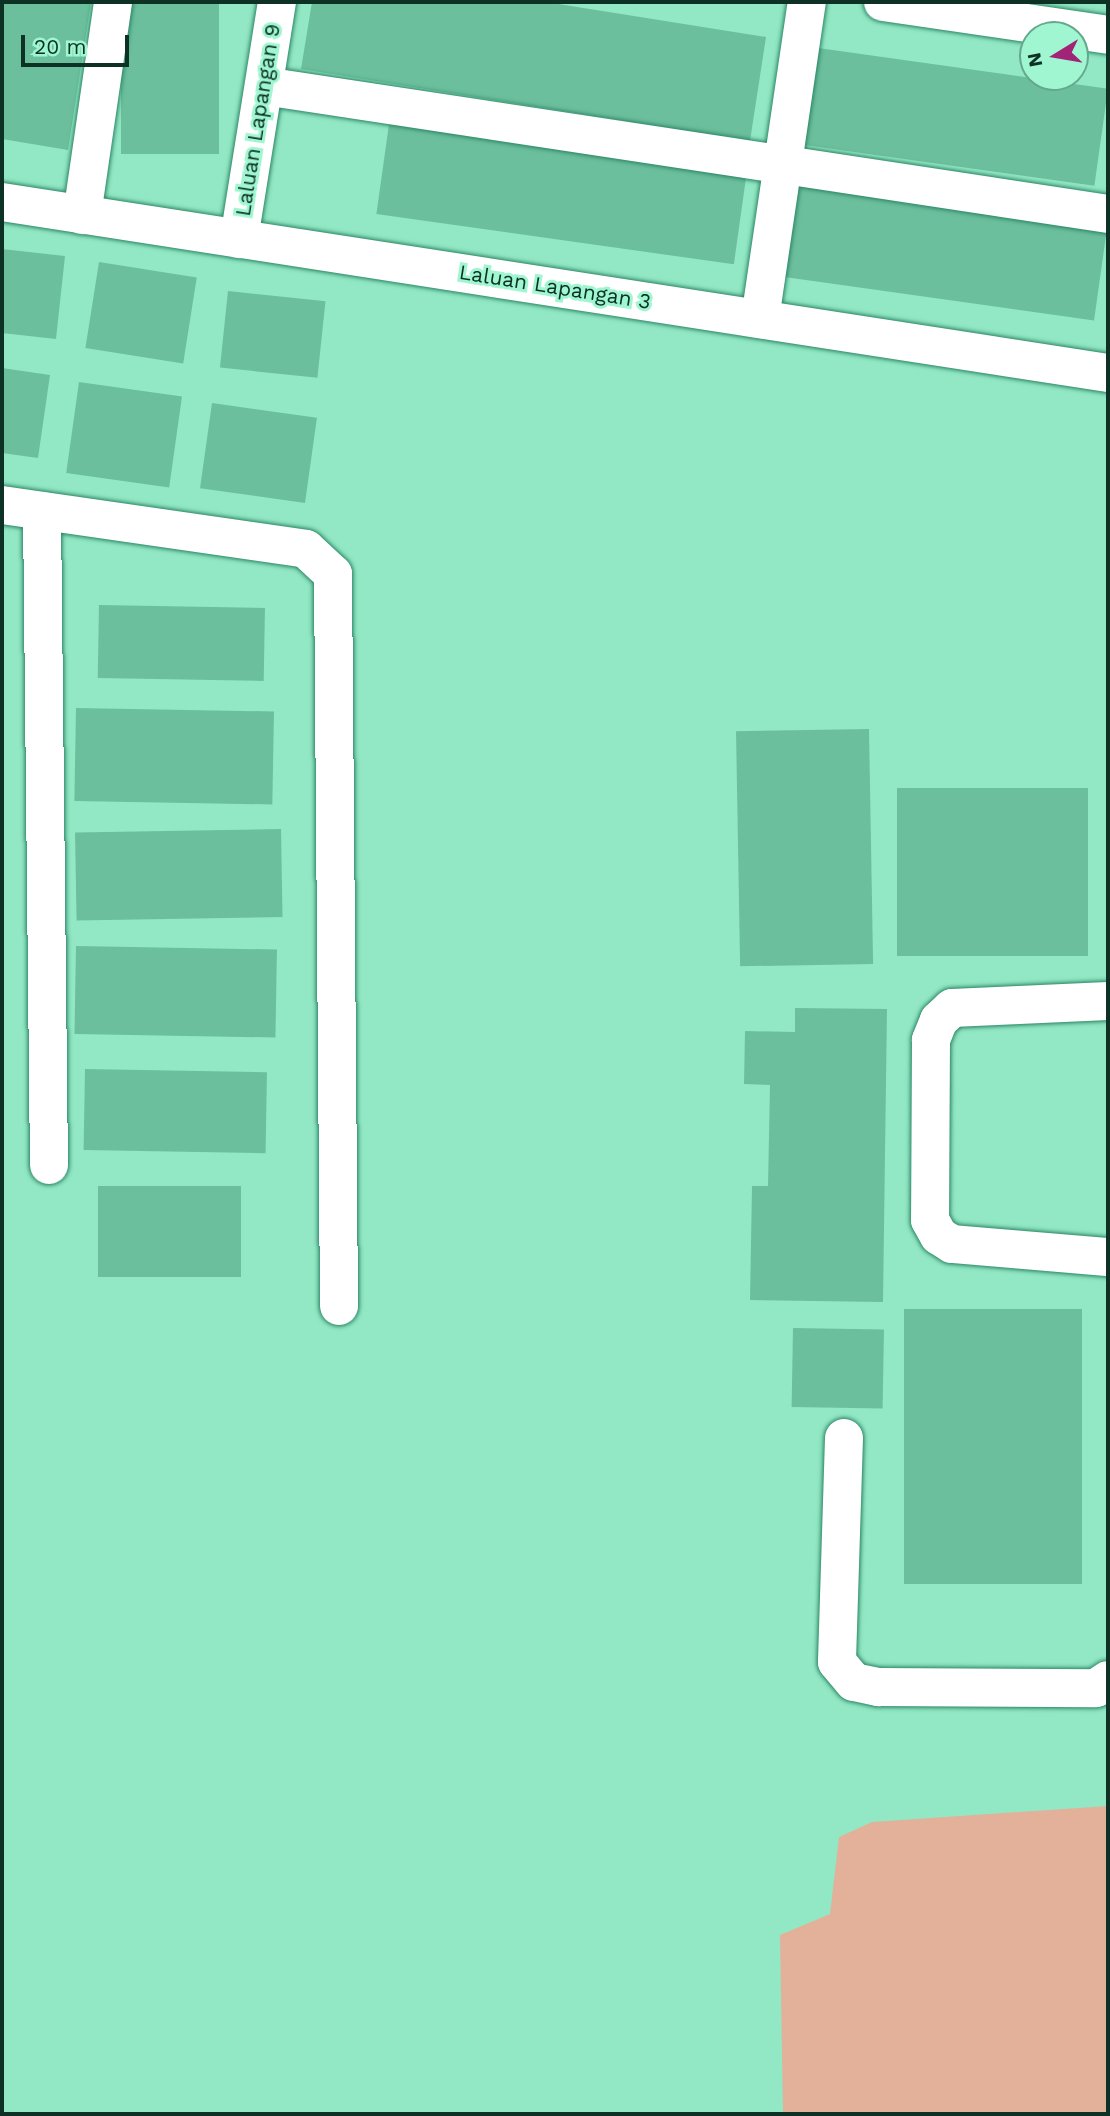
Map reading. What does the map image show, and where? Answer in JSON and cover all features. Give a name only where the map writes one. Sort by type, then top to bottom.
[{"type":"street","points":[[82,215],[113,2]]},
{"type":"street","name":"Laluan Lapangan 9","points":[[239,239],[278,2]]},
{"type":"street","points":[[760,319],[807,2]]},
{"type":"street","points":[[883,2],[1108,34]]},
{"type":"street","points":[[264,86],[1108,214]]},
{"type":"street","name":"Laluan Lapangan 3","points":[[2,202],[1108,373]]},
{"type":"street","points":[[2,506],[306,549],[333,574],[339,1306]]},
{"type":"street","points":[[42,511],[49,1165]]},
{"type":"street","points":[[1108,1001],[952,1008],[939,1020],[931,1040],[930,1220],[939,1236],[952,1244],[1108,1257]]},
{"type":"street","points":[[844,1438],[837,1662],[854,1682],[878,1687],[1096,1688],[1108,1680]]},
{"type":"shaded area","points":[[1108,1806],[1106,2114],[783,2114],[780,1935],[830,1914],[839,1837],[872,1822]]},
{"type":"building","points":[[2,2],[91,2],[68,150],[2,139]]},
{"type":"building","points":[[121,2],[219,2],[219,154],[121,154]]},
{"type":"building","points":[[312,2],[546,2],[766,37],[750,141],[301,69]]},
{"type":"building","points":[[804,46],[1019,76],[1019,91],[1089,91],[1089,86],[1108,89],[1094,186],[790,143]]},
{"type":"building","points":[[390,117],[747,167],[734,264],[376,214]]},
{"type":"building","points":[[784,177],[1108,223],[1094,321],[770,275]]},
{"type":"building","points":[[2,249],[65,256],[56,339],[2,333]]},
{"type":"building","points":[[99,262],[197,277],[183,363],[85,348]]},
{"type":"building","points":[[228,291],[325,301],[317,378],[220,368]]},
{"type":"building","points":[[2,368],[50,375],[38,458],[2,453]]},
{"type":"building","points":[[79,382],[182,396],[169,488],[66,473]]},
{"type":"building","points":[[212,403],[317,418],[305,503],[200,488]]},
{"type":"building","points":[[99,605],[265,608],[264,681],[98,678]]},
{"type":"building","points":[[76,708],[274,711],[272,804],[74,801]]},
{"type":"building","points":[[869,729],[873,964],[740,966],[736,731]]},
{"type":"building","points":[[897,788],[1088,788],[1088,956],[897,956]]},
{"type":"building","points":[[281,829],[283,917],[77,921],[75,833]]},
{"type":"building","points":[[76,946],[277,950],[275,1037],[74,1034]]},
{"type":"building","points":[[795,1008],[887,1009],[883,1302],[750,1300],[752,1186],[768,1186],[770,1085],[744,1084],[745,1031],[795,1032]]},
{"type":"building","points":[[85,1069],[267,1072],[266,1153],[84,1150]]},
{"type":"building","points":[[98,1186],[241,1186],[241,1277],[98,1277]]},
{"type":"building","points":[[904,1309],[1082,1309],[1082,1584],[904,1584]]},
{"type":"building","points":[[793,1328],[884,1330],[883,1409],[792,1407]]}]
